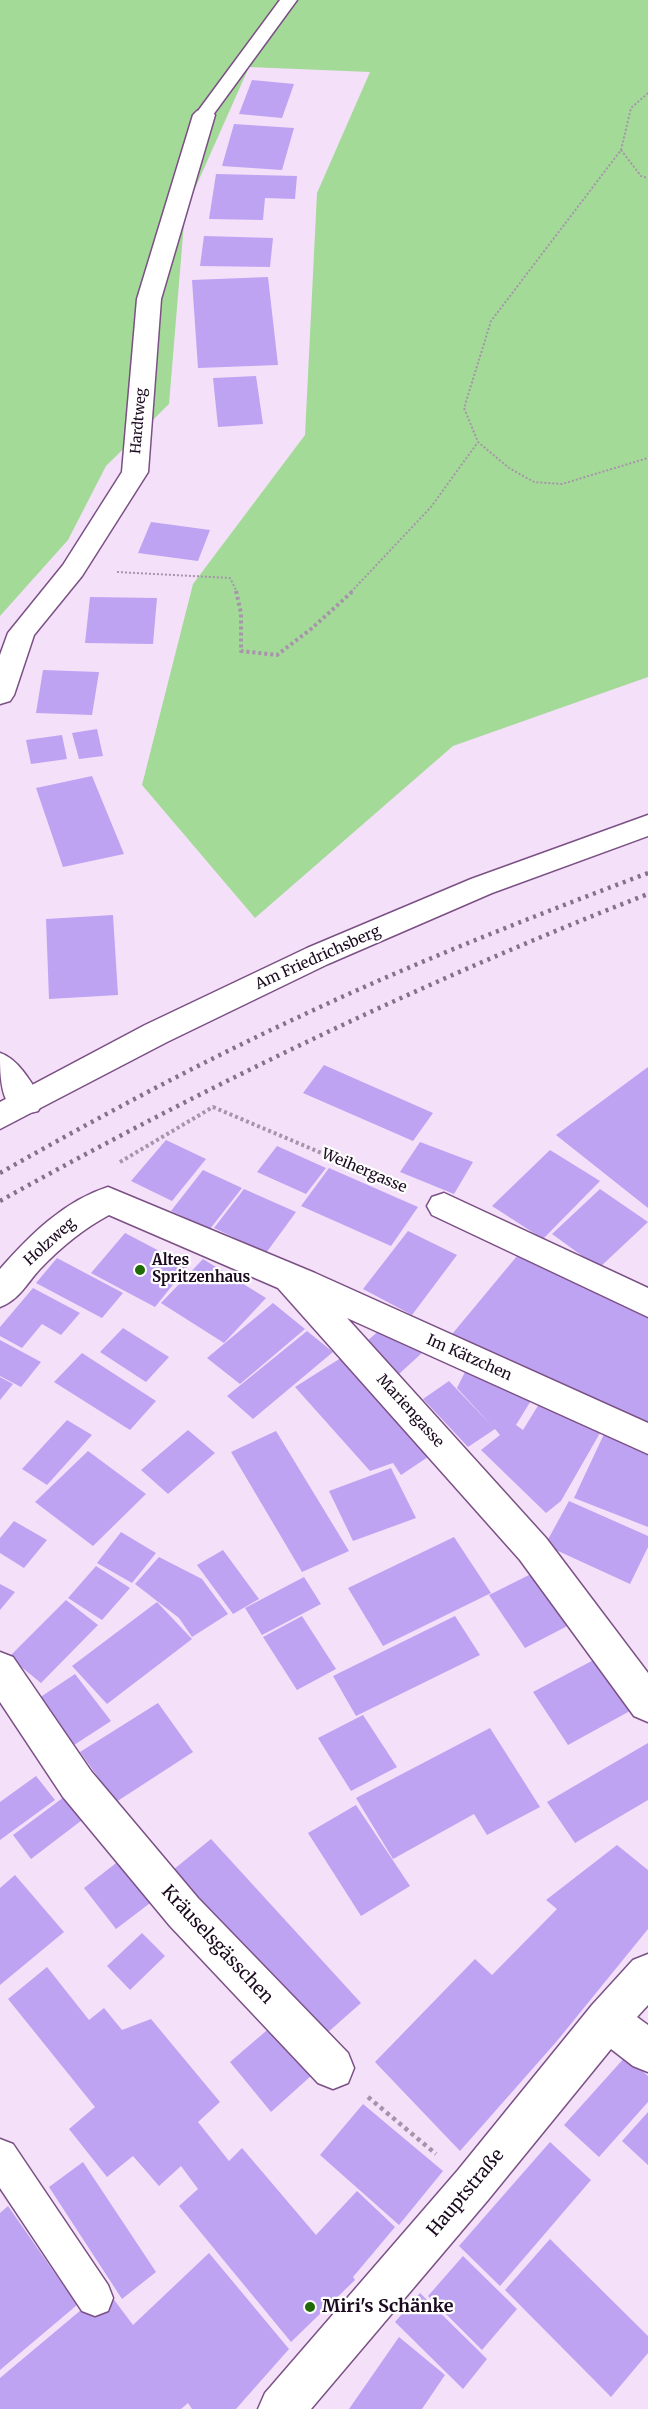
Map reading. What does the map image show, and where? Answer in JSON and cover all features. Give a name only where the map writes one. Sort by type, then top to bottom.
[{"type":"street","name":"Hardtweg","points":[[0,695],[21,633],[72,570],[135,472],[149,299],[204,115]]},
{"type":"street","name":"Am Friedrichsberg","points":[[13,1109],[253,988],[419,913],[648,825]]},
{"type":"street","points":[[0,1065],[13,1109]]},
{"type":"street","name":"Mariengasse","points":[[108,1200],[290,1278],[533,1549],[648,1704]]},
{"type":"street","name":"Holzweg","points":[[0,1293],[28,1260],[71,1220],[108,1200]]},
{"type":"street","points":[[444,1206],[648,1302]]},
{"type":"street","name":"Im Kätzchen","points":[[290,1278],[648,1438]]},
{"type":"street","name":"Kräuselsgässchen","points":[[0,1669],[77,1784],[184,1912],[333,2068]]},
{"type":"street","name":"Hauptstraße","points":[[281,2409],[474,2185],[607,2020],[648,1974]]},
{"type":"street","points":[[607,2020],[648,2052]]},
{"type":"lane","points":[[204,115],[234,79],[260,34],[289,0]]},
{"type":"lane","points":[[0,2157],[94,2298]]},
{"type":"path","points":[[648,93],[631,108],[621,150],[491,321],[464,408],[478,442],[509,468],[534,482],[562,484],[648,458]]},
{"type":"path","points":[[621,150],[641,176],[648,178]]},
{"type":"path","points":[[72,570],[230,578],[235,585],[240,610],[241,651],[277,655],[311,629],[367,576],[431,507],[478,442]]},
{"type":"path","name":"Weihergasse","points":[[108,1200],[119,1162],[213,1107],[444,1206]]},
{"type":"path","points":[[333,2068],[474,2185]]},
{"type":"green space","points":[[0,0],[648,0],[648,677],[453,746],[255,918],[142,785],[193,584],[305,435],[317,193],[370,72],[249,67],[185,211],[169,404],[106,466],[68,540],[0,616]]},
{"type":"building","points":[[252,80],[294,84],[282,118],[239,114]]},
{"type":"building","points":[[234,124],[294,128],[282,170],[222,166]]},
{"type":"building","points":[[216,174],[297,176],[295,199],[265,198],[263,220],[209,219]]},
{"type":"building","points":[[204,236],[273,238],[270,267],[200,266]]},
{"type":"building","points":[[268,277],[278,365],[198,368],[192,280]]},
{"type":"building","points":[[256,376],[263,424],[218,427],[213,378]]},
{"type":"building","points":[[151,522],[210,530],[198,561],[138,553]]},
{"type":"building","points":[[90,597],[157,598],[153,644],[85,643]]},
{"type":"building","points":[[43,670],[99,672],[92,715],[36,713]]},
{"type":"building","points":[[97,729],[103,756],[79,759],[72,733]]},
{"type":"building","points":[[62,735],[67,759],[31,764],[26,740]]},
{"type":"building","points":[[92,776],[124,854],[63,867],[36,788]]},
{"type":"building","points":[[113,915],[118,995],[49,999],[46,919]]},
{"type":"building","points":[[324,1065],[433,1113],[413,1141],[303,1093]]},
{"type":"building","points":[[648,1067],[648,1208],[556,1135]]},
{"type":"building","points":[[166,1140],[206,1159],[172,1201],[131,1181]]},
{"type":"building","points":[[420,1142],[473,1162],[454,1194],[400,1172]]},
{"type":"building","points":[[277,1146],[326,1168],[306,1194],[257,1172]]},
{"type":"building","points":[[550,1150],[600,1181],[543,1239],[492,1206]]},
{"type":"building","points":[[329,1168],[418,1207],[391,1246],[301,1206]]},
{"type":"building","points":[[203,1170],[242,1188],[210,1229],[171,1211]]},
{"type":"building","points":[[244,1189],[296,1212],[266,1253],[214,1228]]},
{"type":"building","points":[[600,1189],[648,1222],[599,1268],[552,1234]]},
{"type":"building","points":[[408,1231],[457,1255],[412,1315],[363,1289]]},
{"type":"building","name":"Altes Spritzenhaus","points":[[125,1233],[188,1266],[155,1307],[91,1273]]},
{"type":"building","points":[[517,1256],[648,1311],[648,1427],[448,1339]]},
{"type":"building","points":[[57,1258],[123,1293],[102,1318],[36,1283]]},
{"type":"building","points":[[203,1259],[266,1298],[224,1343],[161,1303]]},
{"type":"building","points":[[33,1288],[80,1313],[61,1335],[42,1324],[22,1348],[0,1336],[0,1327]]},
{"type":"building","points":[[273,1303],[305,1329],[240,1384],[207,1358]]},
{"type":"building","points":[[123,1328],[169,1357],[146,1382],[100,1352]]},
{"type":"building","points":[[382,1328],[424,1351],[398,1375],[366,1342]]},
{"type":"building","points":[[307,1331],[333,1352],[253,1419],[227,1396]]},
{"type":"building","points":[[0,1340],[41,1362],[21,1387],[0,1376]]},
{"type":"building","points":[[82,1353],[156,1401],[130,1430],[54,1382]]},
{"type":"building","points":[[344,1356],[434,1453],[401,1475],[393,1463],[370,1471],[295,1387]]},
{"type":"building","points":[[467,1368],[532,1399],[516,1425],[523,1430],[539,1404],[600,1433],[561,1501],[546,1513],[481,1450],[500,1435],[495,1429],[468,1447],[423,1399],[449,1381],[492,1426],[457,1388]]},
{"type":"building","points":[[0,1377],[13,1384],[0,1400]]},
{"type":"building","points":[[67,1420],[92,1435],[47,1485],[22,1469]]},
{"type":"building","points":[[188,1430],[215,1453],[168,1494],[141,1470]]},
{"type":"building","points":[[276,1431],[349,1551],[302,1572],[231,1452]]},
{"type":"building","points":[[605,1432],[648,1449],[648,1527],[574,1498]]},
{"type":"building","points":[[88,1451],[146,1494],[93,1546],[35,1502]]},
{"type":"building","points":[[391,1468],[416,1518],[353,1541],[329,1491]]},
{"type":"building","points":[[569,1501],[648,1536],[648,1547],[630,1584],[545,1545]]},
{"type":"building","points":[[14,1521],[47,1540],[24,1568],[0,1553],[0,1538]]},
{"type":"building","points":[[121,1532],[156,1553],[132,1583],[97,1563]]},
{"type":"building","points":[[454,1537],[491,1593],[383,1646],[348,1588]]},
{"type":"building","points":[[223,1550],[259,1599],[233,1614],[197,1565]]},
{"type":"building","points":[[159,1557],[202,1579],[228,1614],[192,1637],[179,1618],[135,1584]]},
{"type":"building","points":[[96,1566],[130,1588],[102,1620],[68,1598]]},
{"type":"building","points":[[539,1570],[575,1622],[525,1648],[489,1595]]},
{"type":"building","points":[[304,1577],[321,1604],[262,1635],[245,1608]]},
{"type":"building","points":[[0,1584],[15,1592],[0,1610]]},
{"type":"building","points":[[66,1600],[98,1625],[41,1683],[9,1657]]},
{"type":"building","points":[[157,1602],[192,1639],[107,1704],[72,1666]]},
{"type":"building","points":[[302,1616],[336,1669],[297,1690],[263,1637]]},
{"type":"building","points":[[455,1616],[480,1655],[356,1716],[333,1676]]},
{"type":"building","points":[[603,1655],[639,1706],[568,1745],[533,1692]]},
{"type":"building","points":[[75,1674],[111,1721],[74,1745],[39,1698]]},
{"type":"building","points":[[158,1703],[193,1752],[116,1802],[80,1752]]},
{"type":"building","points":[[363,1715],[397,1767],[351,1791],[318,1738]]},
{"type":"building","points":[[490,1728],[540,1807],[487,1835],[474,1814],[393,1859],[356,1798]]},
{"type":"building","points":[[648,1743],[648,1800],[575,1843],[547,1802]]},
{"type":"building","points":[[36,1776],[55,1800],[0,1840],[0,1802]]},
{"type":"building","points":[[72,1791],[90,1814],[31,1859],[13,1835]]},
{"type":"building","points":[[356,1805],[410,1886],[361,1916],[308,1833]]},
{"type":"building","points":[[211,1839],[361,2003],[318,2041],[168,1874]]},
{"type":"building","points":[[617,1845],[648,1870],[648,1929],[557,2041],[460,2151],[375,2062],[475,1959],[492,1975],[557,1909],[546,1900]]},
{"type":"building","points":[[129,1853],[162,1894],[116,1929],[84,1888]]},
{"type":"building","points":[[15,1875],[64,1932],[0,1985],[0,1888]]},
{"type":"building","points":[[142,1933],[165,1956],[130,1990],[107,1966]]},
{"type":"building","points":[[47,1967],[89,2020],[104,2008],[122,2030],[151,2019],[220,2102],[198,2122],[229,2161],[242,2148],[316,2235],[357,2191],[395,2227],[353,2277],[355,2280],[291,2342],[179,2206],[198,2189],[181,2166],[159,2186],[133,2156],[107,2177],[69,2129],[95,2107],[8,1999]]},
{"type":"building","points":[[280,2019],[322,2066],[271,2112],[230,2062]]},
{"type":"building","points":[[626,2056],[648,2076],[648,2102],[599,2157],[564,2125]]},
{"type":"building","points":[[363,2104],[443,2171],[399,2225],[320,2155]]},
{"type":"building","points":[[648,2112],[648,2165],[622,2141]]},
{"type":"building","points":[[550,2142],[591,2180],[500,2286],[459,2246]]},
{"type":"building","points":[[83,2162],[156,2272],[122,2299],[49,2187]]},
{"type":"building","points":[[8,2206],[77,2305],[0,2370],[0,2213]]},
{"type":"building","points":[[550,2239],[648,2336],[648,2353],[611,2397],[505,2290]]},
{"type":"building","points":[[209,2253],[289,2349],[236,2409],[192,2409],[188,2403],[181,2409],[0,2409],[0,2378],[106,2289],[133,2325]]},
{"type":"building","points":[[463,2256],[517,2309],[482,2350],[428,2296]]},
{"type":"building","points":[[420,2293],[487,2359],[463,2389],[395,2322]]},
{"type":"building","points":[[399,2337],[445,2375],[422,2409],[349,2409]]},
{"type":"railway","points":[[0,1173],[150,1091],[345,995],[517,923],[648,873]]},
{"type":"railway","points":[[0,1201],[158,1116],[319,1036],[482,962],[648,894]]},
{"type":"place","name":"Altes Spritzenhaus","points":[[140,1270]]},
{"type":"place","name":"Miri's Schänke","points":[[310,2307]]}]
